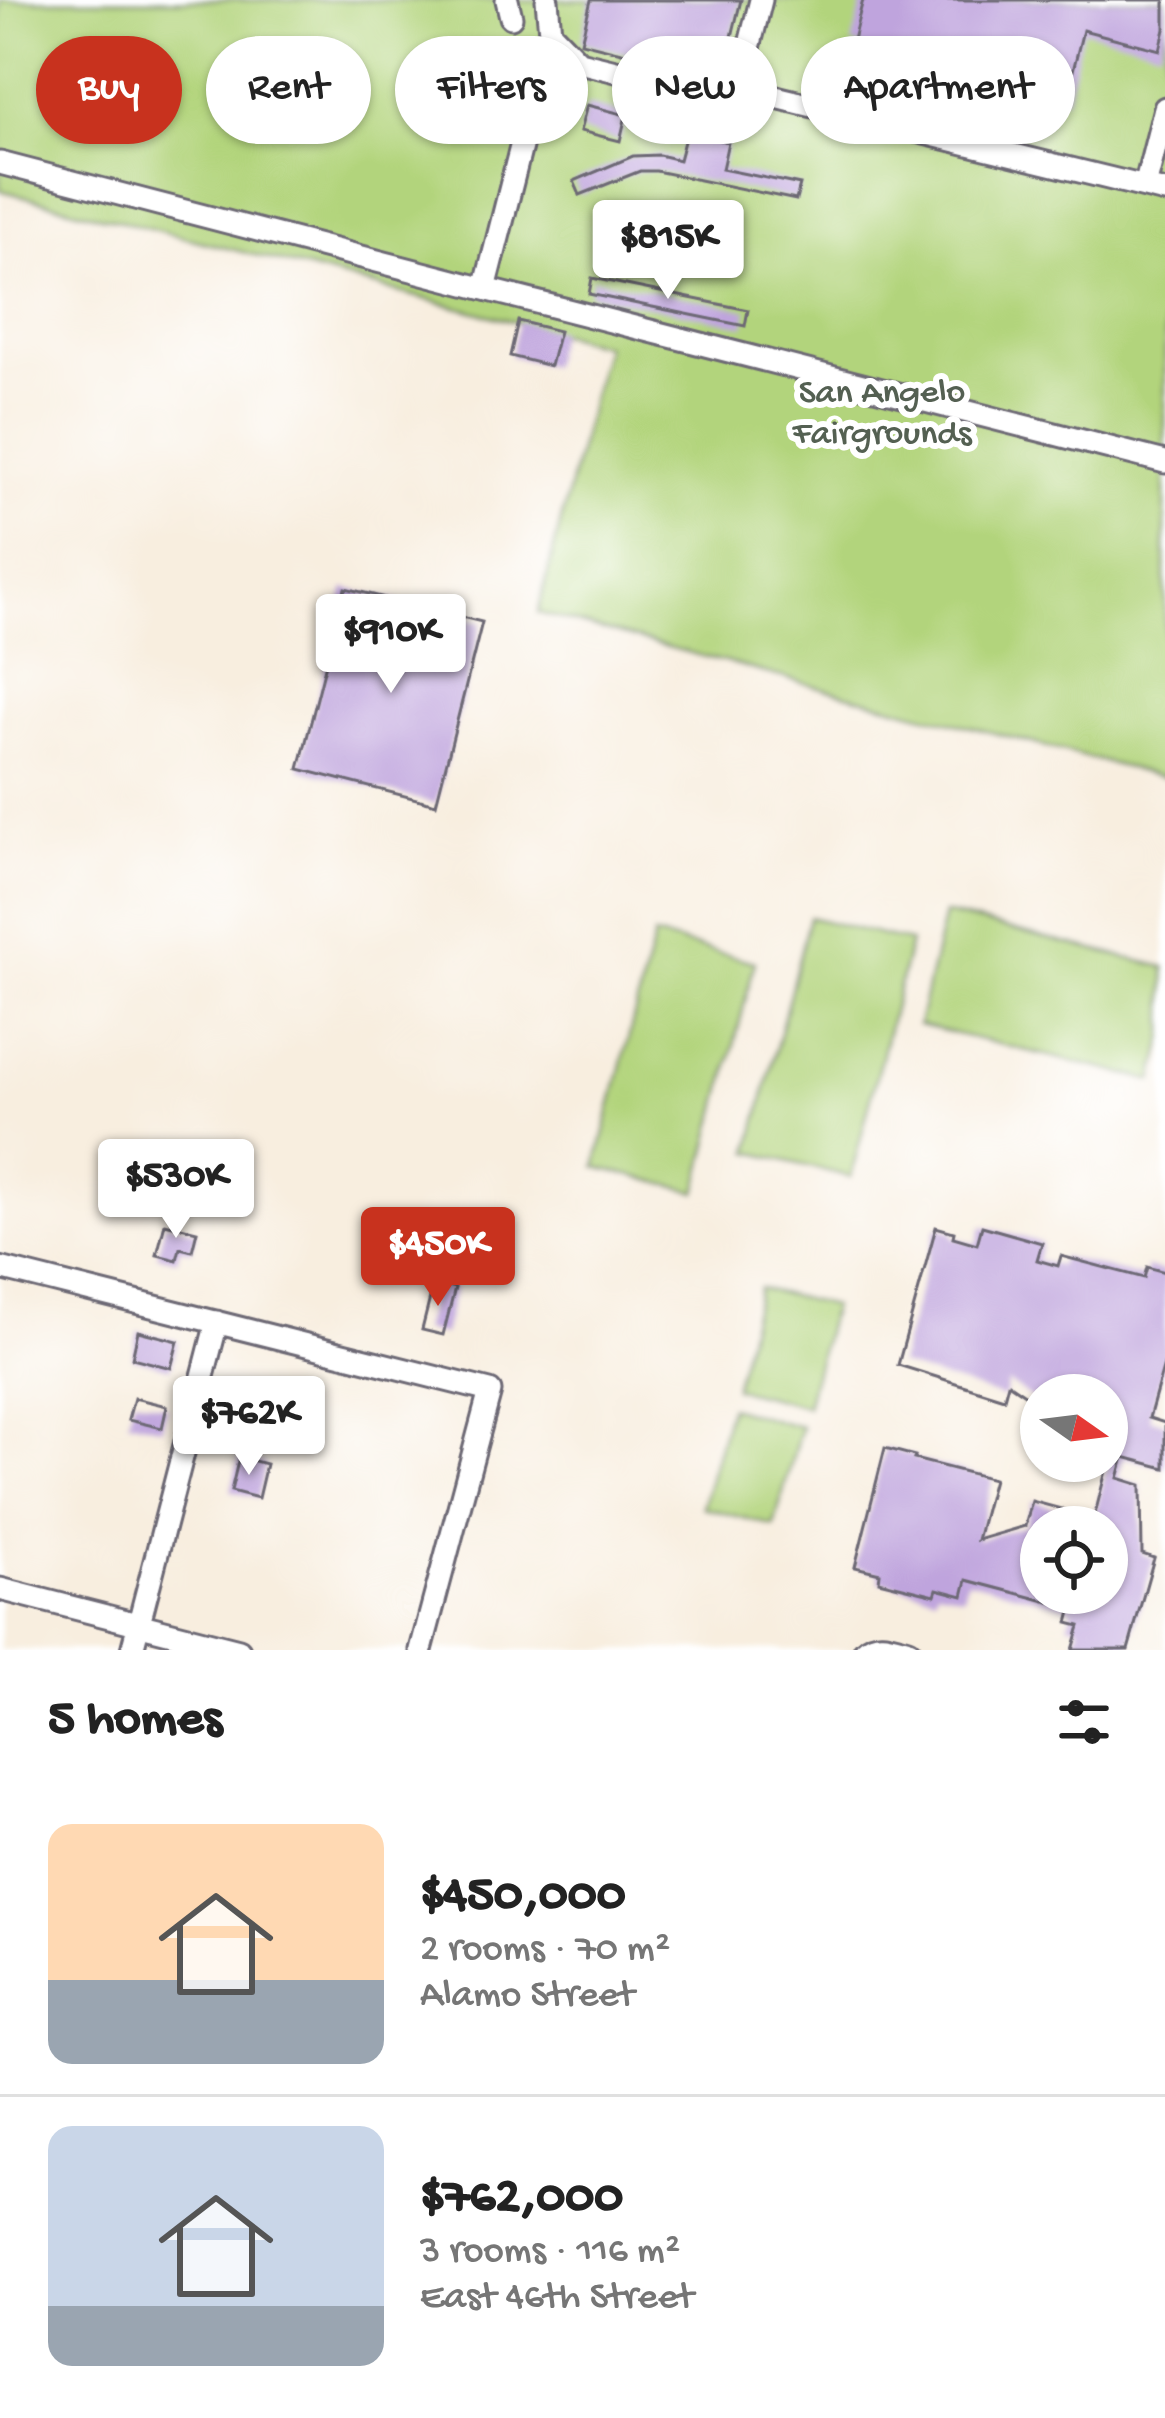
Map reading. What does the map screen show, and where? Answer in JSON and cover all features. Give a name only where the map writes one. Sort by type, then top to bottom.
[{"type":"street","points":[[485,289],[550,32],[548,0]]},
{"type":"street","points":[[752,36],[761,0]]},
{"type":"street","points":[[550,32],[579,62],[612,70]]},
{"type":"street","points":[[777,97],[1155,190],[1165,108]]},
{"type":"street","points":[[0,163],[1165,461]]},
{"type":"street","points":[[0,1268],[490,1391],[421,1650]]},
{"type":"street","points":[[132,1650],[217,1322]]},
{"type":"street","points":[[0,1589],[238,1650]]},
{"type":"street","points":[[865,1650],[879,1642],[909,1650]]},
{"type":"green space","name":"San Angelo Fairgrounds","points":[[0,0],[1165,0],[1165,778],[538,613],[605,345],[0,190]]},
{"type":"green space","points":[[944,914],[1165,967],[1165,1035],[1154,1081],[918,1025]]},
{"type":"green space","points":[[809,917],[910,942],[851,1177],[750,1152]]},
{"type":"green space","points":[[654,936],[755,962],[697,1192],[596,1167]]},
{"type":"green space","points":[[759,1288],[832,1306],[806,1406],[734,1388]]},
{"type":"green space","points":[[729,1407],[801,1427],[774,1526],[702,1507]]},
{"type":"building","points":[[591,0],[741,0],[732,36],[612,36],[612,50],[588,44],[588,36],[582,36]]},
{"type":"building","points":[[863,0],[1165,0],[1160,50],[1083,30],[1075,62],[1075,36],[854,36]]},
{"type":"building","points":[[588,105],[612,111],[612,139],[588,133]]},
{"type":"building","points":[[683,144],[728,144],[722,169],[800,185],[796,200],[656,171],[640,171],[580,195],[574,181],[633,156],[679,160]]},
{"type":"building","points":[[592,278],[748,310],[745,326],[589,294]]},
{"type":"building","points":[[518,321],[559,331],[550,366],[510,356]]},
{"type":"building","points":[[345,588],[482,622],[436,804],[299,769]]},
{"type":"building","points":[[165,1223],[197,1231],[192,1251],[180,1248],[177,1260],[157,1255]]},
{"type":"building","points":[[982,1226],[1042,1243],[1037,1260],[1058,1266],[1061,1256],[1144,1278],[1147,1267],[1165,1272],[1165,1361],[1149,1418],[1165,1423],[1165,1468],[1128,1458],[1128,1374],[1020,1374],[1020,1391],[1008,1383],[1004,1398],[898,1365],[936,1227],[954,1232],[953,1237],[977,1244]]},
{"type":"building","points":[[434,1282],[455,1288],[443,1335],[422,1330]]},
{"type":"building","points":[[138,1331],[178,1341],[171,1368],[132,1358]]},
{"type":"building","points":[[134,1398],[167,1406],[162,1428],[128,1420]]},
{"type":"building","points":[[885,1448],[993,1479],[977,1540],[1020,1527],[1020,1594],[967,1580],[963,1596],[937,1589],[935,1595],[879,1581],[880,1573],[855,1567]]},
{"type":"building","points":[[239,1457],[266,1464],[258,1498],[231,1491]]},
{"type":"building","points":[[1103,1482],[1141,1485],[1142,1554],[1154,1558],[1128,1650],[1073,1650],[1080,1626],[1068,1623],[1070,1614],[1128,1614],[1128,1506],[1097,1506]]}]
